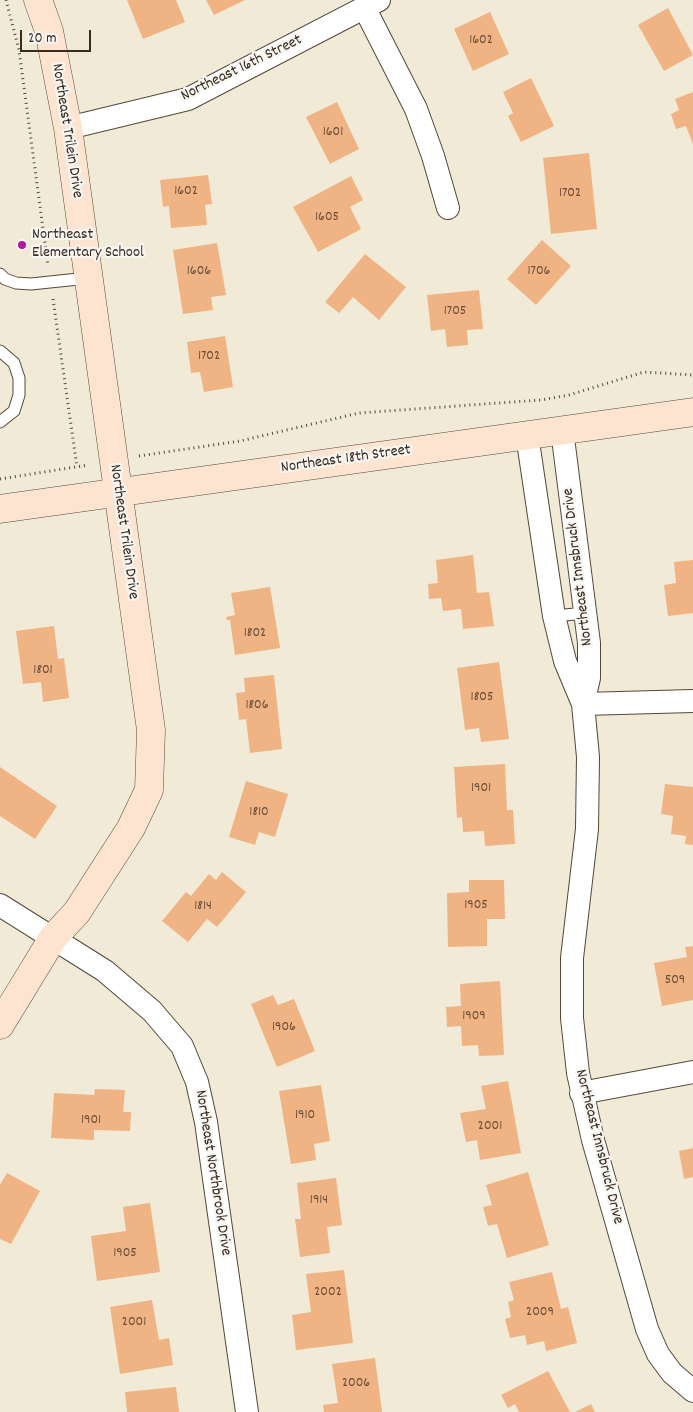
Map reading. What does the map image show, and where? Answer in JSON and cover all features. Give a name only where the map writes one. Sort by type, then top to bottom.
[{"type":"street","name":"Northeast Trilein Drive","points":[[0,1025],[53,938],[77,912],[126,837],[149,790],[151,730],[68,128],[49,31],[38,0]]},
{"type":"street","name":"Northeast 16th Street","points":[[68,128],[188,98],[372,4]]},
{"type":"street","points":[[372,4],[416,109],[433,156],[448,208]]},
{"type":"street","name":"Northeast 18th Street","points":[[0,509],[693,412]]},
{"type":"street","name":"Northeast Innsbruck Drive","points":[[562,430],[586,612],[589,678],[583,704]]},
{"type":"street","name":"Northeast Innsbruck Drive","points":[[527,435],[554,616],[565,661],[583,704],[588,757],[587,829],[572,958],[572,1018],[581,1094],[647,1329],[658,1354],[672,1374],[693,1390]]},
{"type":"street","points":[[583,704],[693,701]]},
{"type":"street","name":"Northeast Northbrook Drive","points":[[0,905],[105,970],[152,1010],[182,1046],[198,1082],[206,1122],[247,1412]]},
{"type":"street","points":[[581,1094],[693,1072]]},
{"type":"lane","points":[[0,274],[4,279],[16,283],[88,278]]},
{"type":"lane","points":[[0,351],[14,363],[19,378],[19,395],[14,412],[0,422]]},
{"type":"lane","points":[[554,616],[586,612]]},
{"type":"path","points":[[6,0],[19,50],[77,467]]},
{"type":"path","points":[[0,479],[240,441],[359,413],[541,400],[569,394],[644,372],[693,375]]},
{"type":"building","points":[[127,0],[176,0],[185,22],[143,39]]},
{"type":"building","points":[[206,0],[245,0],[214,15]]},
{"type":"building","points":[[668,8],[693,55],[664,71],[638,25]]},
{"type":"building","points":[[490,12],[509,54],[473,71],[454,29]]},
{"type":"building","points":[[531,78],[554,126],[521,142],[508,116],[513,113],[503,92]]},
{"type":"building","points":[[693,92],[693,144],[686,126],[676,129],[671,114],[679,110],[675,99]]},
{"type":"building","points":[[337,102],[359,149],[330,164],[306,117]]},
{"type":"building","points":[[589,153],[597,229],[551,234],[543,158]]},
{"type":"building","points":[[208,175],[212,204],[205,205],[207,225],[171,228],[169,206],[163,207],[160,180]]},
{"type":"building","points":[[351,176],[363,200],[350,207],[361,229],[318,252],[293,207]]},
{"type":"building","points":[[542,240],[571,266],[536,305],[507,279]]},
{"type":"building","points":[[217,243],[226,295],[211,297],[213,310],[183,314],[173,250]]},
{"type":"building","points":[[365,254],[406,287],[379,320],[353,297],[339,313],[325,302]]},
{"type":"building","points":[[479,290],[483,329],[467,330],[468,345],[447,347],[445,329],[431,331],[427,295]]},
{"type":"building","points":[[225,336],[233,387],[204,392],[200,372],[191,373],[187,342]]},
{"type":"building","points":[[473,555],[477,593],[489,592],[494,626],[463,629],[461,609],[443,611],[441,598],[429,599],[428,584],[438,583],[436,560]]},
{"type":"building","points":[[693,560],[693,613],[668,616],[664,585],[676,583],[674,562]]},
{"type":"building","points":[[270,587],[280,648],[235,655],[230,620],[227,620],[226,617],[235,615],[231,593]]},
{"type":"building","points":[[54,626],[58,659],[64,658],[69,698],[43,702],[41,682],[23,684],[16,631]]},
{"type":"building","points":[[499,662],[509,739],[481,742],[479,728],[465,730],[457,668]]},
{"type":"building","points":[[274,675],[282,749],[250,753],[246,719],[239,720],[236,693],[245,692],[244,678]]},
{"type":"building","points":[[505,764],[507,810],[513,810],[515,844],[485,846],[484,831],[463,832],[462,817],[457,818],[454,767]]},
{"type":"building","points":[[0,767],[57,806],[35,839],[0,816]]},
{"type":"building","points":[[246,781],[288,794],[275,837],[259,832],[255,845],[229,837]]},
{"type":"building","points":[[665,784],[693,787],[693,845],[685,844],[686,836],[671,834],[673,816],[661,814]]},
{"type":"building","points":[[222,872],[246,892],[217,927],[207,919],[188,942],[162,921],[186,892],[191,896],[209,874],[216,880]]},
{"type":"building","points":[[469,880],[504,880],[505,919],[487,919],[487,946],[448,947],[447,893],[469,892]]},
{"type":"building","points":[[693,946],[693,1000],[662,1006],[654,963],[687,957],[685,947]]},
{"type":"building","points":[[500,981],[504,1055],[479,1056],[478,1045],[462,1046],[461,1026],[447,1027],[446,1007],[461,1006],[460,984]]},
{"type":"building","points":[[273,995],[278,1005],[294,999],[315,1051],[277,1067],[251,1004]]},
{"type":"building","points":[[508,1081],[521,1153],[480,1160],[477,1140],[466,1142],[460,1113],[486,1109],[481,1086]]},
{"type":"building","points":[[321,1085],[330,1141],[314,1144],[316,1160],[291,1164],[279,1091]]},
{"type":"building","points":[[95,1089],[125,1090],[123,1112],[131,1112],[130,1131],[94,1130],[94,1140],[51,1138],[54,1093],[94,1095]]},
{"type":"building","points":[[693,1148],[693,1177],[684,1179],[679,1151]]},
{"type":"building","points":[[528,1172],[549,1245],[507,1258],[497,1224],[488,1226],[483,1207],[492,1205],[486,1185]]},
{"type":"building","points":[[7,1173],[40,1191],[11,1244],[0,1239],[0,1185]]},
{"type":"building","points":[[336,1178],[342,1225],[327,1227],[330,1253],[300,1257],[295,1219],[301,1219],[297,1183]]},
{"type":"building","points":[[150,1203],[160,1272],[97,1281],[91,1236],[126,1231],[123,1207]]},
{"type":"building","points":[[344,1270],[353,1343],[296,1350],[292,1315],[311,1312],[306,1274]]},
{"type":"building","points":[[552,1272],[561,1309],[568,1307],[577,1343],[546,1351],[544,1341],[527,1345],[525,1335],[510,1338],[505,1319],[511,1317],[508,1302],[514,1300],[509,1282]]},
{"type":"building","points":[[152,1300],[159,1340],[169,1338],[173,1365],[120,1374],[110,1307]]},
{"type":"building","points":[[375,1358],[382,1412],[324,1412],[323,1405],[338,1403],[332,1364]]},
{"type":"building","points":[[548,1371],[570,1412],[519,1412],[515,1404],[508,1408],[501,1395]]},
{"type":"building","points":[[176,1387],[179,1412],[127,1412],[125,1392]]},
{"type":"building","points":[[591,1404],[595,1412],[575,1412]]},
{"type":"place","name":"Northeast Elementary School","points":[[22,245]]}]
